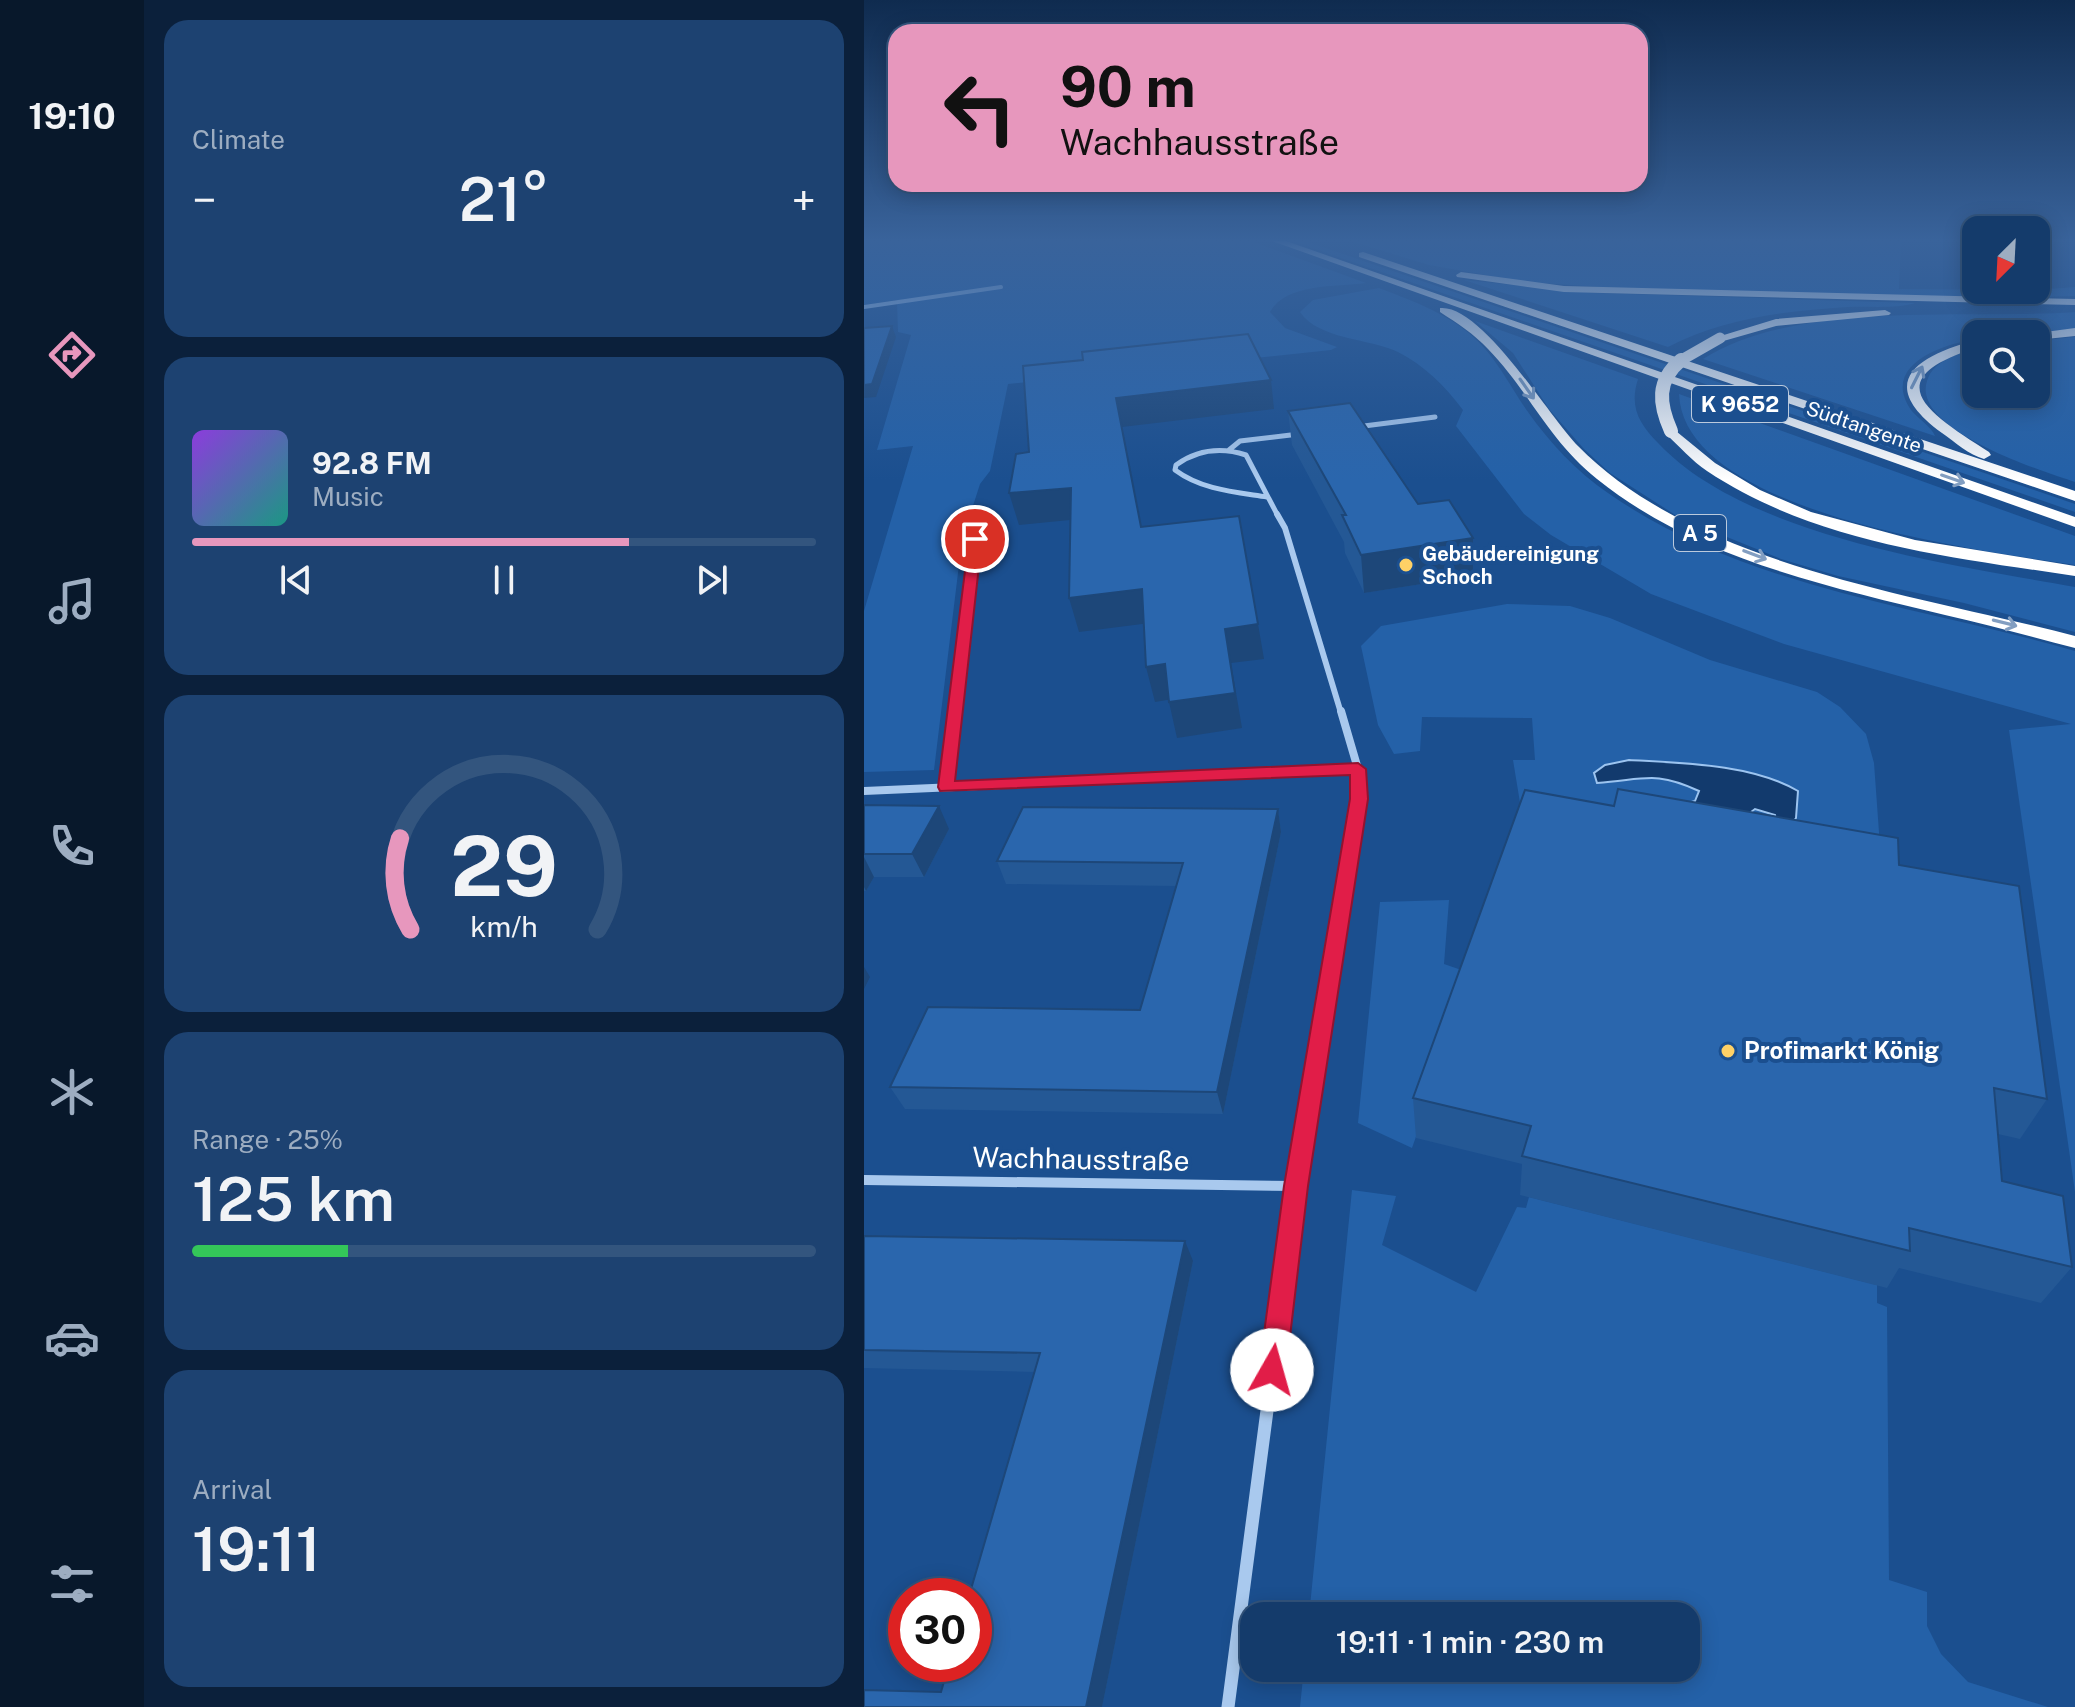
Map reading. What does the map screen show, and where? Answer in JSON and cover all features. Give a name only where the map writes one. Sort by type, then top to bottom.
[{"type":"highway","name":"A 5","points":[[1457,321],[1485,338],[1507,362],[1551,425],[1584,460],[1630,496],[1677,524],[1785,566],[2075,642]]},
{"type":"highway","name":"Südtangente","points":[[1500,321],[2075,522]]},
{"type":"highway","name":"Südtangente","points":[[1558,321],[2075,496]]},
{"type":"highway","name":"K 9652","points":[[1804,321],[1776,323],[1720,338],[1682,358],[1663,380],[1659,396],[1661,410],[1671,431],[1699,460],[1760,495],[1807,514],[1915,543],[2075,571]]},
{"type":"highway","points":[[2050,335],[2075,332]]},
{"type":"highway","points":[[1962,348],[1934,357],[1921,366],[1914,376],[1911,389],[1914,401],[1930,420],[2024,479]]},
{"type":"street","points":[[1344,428],[1435,417]]},
{"type":"street","points":[[1229,450],[1240,441],[1314,432]]},
{"type":"street","points":[[1228,1707],[1296,1186],[1359,799],[1358,769],[1285,528],[1246,455],[1229,450],[1189,456],[1176,465],[1175,470],[1184,478],[1267,497]]},
{"type":"street","points":[[864,791],[1358,769]]},
{"type":"street","name":"Wachhausstraße","points":[[865,1180],[1296,1186]]},
{"type":"lane","points":[[946,787],[975,539]]},
{"type":"shaded area","points":[[898,321],[1278,321],[1285,328],[1337,347],[1008,384],[990,471],[980,484],[962,540],[934,770],[864,772],[864,611],[913,446],[877,450],[911,335],[898,332]]},
{"type":"shaded area","points":[[1308,321],[1451,321],[1470,334],[1495,361],[1536,423],[1564,456],[1608,493],[1661,525],[1716,551],[1774,573],[2075,651],[2075,1192],[2009,730],[2071,724],[1784,644],[1651,594],[1551,535],[1524,514],[1456,426],[1463,410],[1434,377],[1398,352],[1332,333]]},
{"type":"shaded area","points":[[1475,321],[1638,379],[1635,407],[1652,437],[1697,476],[1744,502],[1797,524],[1854,542],[1913,557],[2075,587],[2075,632],[1964,603],[1838,576],[1781,559],[1680,518],[1610,473],[1584,449],[1549,409],[1513,353]]},
{"type":"shaded area","points":[[1522,321],[1538,321],[2075,504],[2075,512]]},
{"type":"shaded area","points":[[1588,321],[1744,321],[1711,329],[1668,347]]},
{"type":"shaded area","points":[[1829,321],[1962,321],[1962,342],[1920,360],[1909,369],[1903,381],[1904,394],[1911,410],[1935,436],[1703,359],[1742,340],[1786,327]]},
{"type":"shaded area","points":[[2050,321],[2075,321],[2075,329],[2050,331]]},
{"type":"shaded area","points":[[2075,337],[2075,482],[2009,458],[1958,432],[1939,416],[1927,399],[1930,374],[1940,363],[1962,353],[1962,408],[2050,408],[2050,340]]},
{"type":"shaded area","points":[[1679,394],[2075,536],[2075,565],[1909,536],[1843,519],[1781,497],[1729,469],[1694,435]]},
{"type":"shaded area","points":[[1507,604],[1570,606],[1610,618],[1710,660],[1817,692],[1840,707],[1866,734],[1874,763],[1882,874],[1524,827],[1513,760],[1535,760],[1532,718],[1422,717],[1420,751],[1394,754],[1378,725],[1361,646],[1381,626]],"holes":[[[1629,760],[1739,770],[1780,782],[1798,791],[1775,815],[1754,809],[1686,803],[1695,801],[1699,791],[1677,781],[1605,765]]]},
{"type":"shaded area","points":[[1629,760],[1716,766],[1760,775],[1798,791],[1796,818],[1790,826],[1777,826],[1775,815],[1755,809],[1743,818],[1684,804],[1695,801],[1699,791],[1671,780],[1659,778],[1597,783],[1594,773],[1605,765]]},
{"type":"shaded area","points":[[1449,900],[1444,964],[1473,974],[1412,1148],[1358,1123],[1380,902]]},
{"type":"shaded area","points":[[1352,1190],[1396,1196],[1382,1245],[1476,1292],[1517,1207],[1526,1208],[1529,1197],[1877,1285],[1877,1303],[1887,1307],[1889,1580],[1927,1592],[1927,1626],[1941,1654],[1968,1682],[2048,1707],[1300,1707],[1303,1682],[1700,1682],[1700,1602],[1310,1602]]},
{"type":"building","points":[[892,326],[872,384],[864,385],[864,328]]},
{"type":"building","points":[[1248,334],[1271,380],[1116,398],[1141,527],[1239,516],[1258,624],[1225,629],[1235,693],[1169,702],[1165,664],[1146,667],[1142,589],[1069,598],[1071,488],[1009,493],[1016,454],[1029,452],[1023,366],[1083,360],[1082,352]]},
{"type":"building","points":[[1350,403],[1418,504],[1449,500],[1473,538],[1361,555],[1342,515],[1346,515],[1288,411]]},
{"type":"building","name":"Profimarkt König","points":[[1618,789],[1898,838],[1899,865],[2019,886],[2047,1099],[1994,1088],[2002,1181],[2063,1196],[2072,1267],[1909,1228],[1910,1251],[1522,1156],[1531,1126],[1413,1098],[1525,790],[1614,806]]},
{"type":"building","points":[[864,805],[939,806],[912,854],[864,854]]},
{"type":"building","points":[[1023,807],[1278,809],[1217,1092],[890,1087],[928,1007],[1140,1010],[1183,863],[997,861]]},
{"type":"building","points":[[864,1236],[1185,1241],[1086,1707],[864,1707],[864,1690],[941,1692],[944,1682],[992,1682],[992,1578],[974,1578],[1040,1353],[864,1350]]},
{"type":"place","name":"Gebäudereinigung Schoch","points":[[1406,565]]},
{"type":"place","name":"Profimarkt König","points":[[1728,1051]]},
{"type":"route","points":[[975,539],[946,787],[1358,769],[1359,799],[1296,1186],[1272,1370]]}]
